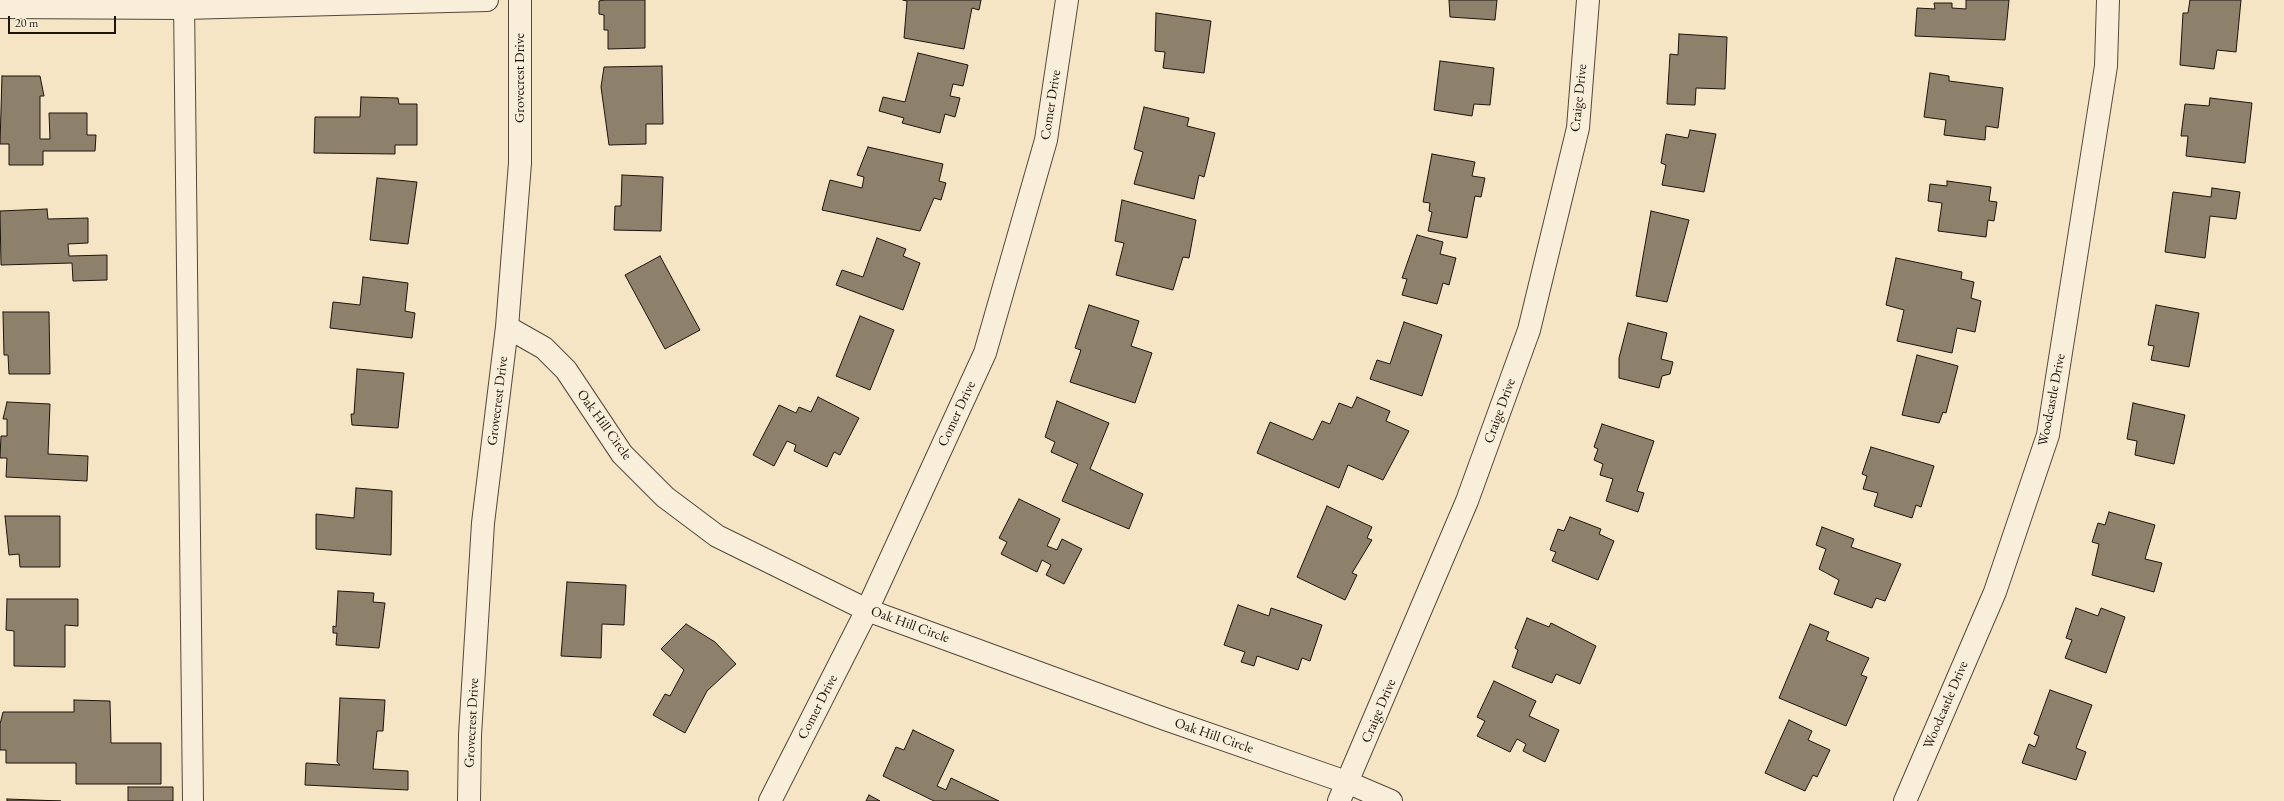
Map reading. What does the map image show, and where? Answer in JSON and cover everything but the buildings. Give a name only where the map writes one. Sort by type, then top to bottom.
[{"type":"street","points":[[0,7],[487,0]]},
{"type":"street","name":"Grovecrest Drive","points":[[469,801],[470,735],[484,523],[507,327],[520,163],[520,0]]},
{"type":"street","name":"Comer Drive","points":[[770,801],[867,610],[984,353],[1046,140],[1067,0]]},
{"type":"street","name":"Craige Drive","points":[[1344,792],[1467,501],[1529,330],[1578,128],[1588,0]]},
{"type":"street","name":"Woodcastle Drive","points":[[1905,801],[1995,592],[2048,435],[2106,66],[2108,0]]},
{"type":"street","name":"Oak Hill Circle","points":[[507,327],[544,348],[566,370],[622,454],[665,497],[717,536],[867,610],[1165,719],[1344,792],[1391,801]]},
{"type":"lane","points":[[184,4],[193,801]]}]
